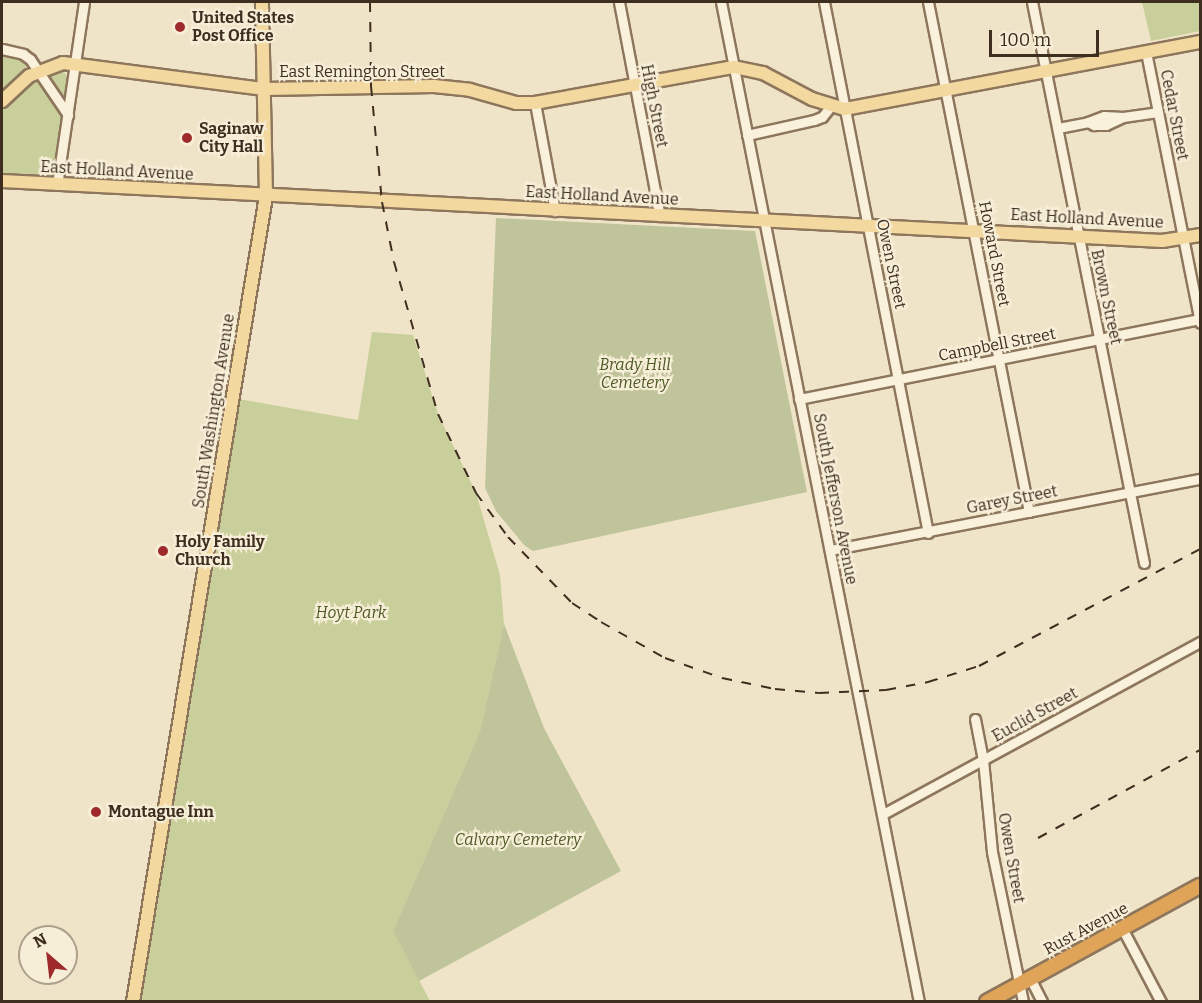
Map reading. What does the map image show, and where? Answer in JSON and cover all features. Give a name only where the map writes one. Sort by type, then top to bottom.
[{"type":"highway","name":"Rust Avenue","points":[[987,1002],[1200,886]]},
{"type":"main road","name":"South Washington Avenue","points":[[133,1002],[266,196],[262,2]]},
{"type":"main road","name":"East Remington Street","points":[[2,101],[18,84],[38,71],[63,63],[264,89],[434,86],[470,90],[516,103],[535,103],[734,67],[763,73],[831,106],[845,109],[1200,42]]},
{"type":"main road","name":"East Holland Avenue","points":[[2,181],[1162,241],[1200,235]]},
{"type":"street","points":[[57,185],[84,2]]},
{"type":"street","name":"High Street","points":[[619,2],[660,216]]},
{"type":"street","name":"South Jefferson Avenue","points":[[721,2],[919,1002]]},
{"type":"street","name":"Owen Street","points":[[824,2],[928,532]]},
{"type":"street","name":"Howard Street","points":[[928,2],[1029,512]]},
{"type":"street","name":"Brown Street","points":[[1032,2],[1144,562]]},
{"type":"street","points":[[2,49],[23,54],[38,71],[68,115]]},
{"type":"street","name":"Cedar Street","points":[[1146,52],[1200,321]]},
{"type":"street","points":[[535,103],[555,211]]},
{"type":"street","points":[[747,135],[814,120],[822,117],[831,106]]},
{"type":"street","points":[[1058,128],[1104,116],[1123,117],[1158,112]]},
{"type":"street","name":"Campbell Street","points":[[799,399],[1200,321]]},
{"type":"street","name":"Garey Street","points":[[830,550],[1200,479]]},
{"type":"street","name":"Euclid Street","points":[[883,814],[1200,642]]},
{"type":"street","name":"Owen Street","points":[[975,719],[983,760],[988,824],[1024,981],[1023,1002]]},
{"type":"street","points":[[1122,928],[1161,1002]]},
{"type":"street","points":[[1024,981],[1042,1002]]},
{"type":"green space","points":[[1142,2],[1200,2],[1200,31],[1151,41]]},
{"type":"green space","points":[[2,53],[23,60],[26,67],[25,74],[2,96]]},
{"type":"green space","points":[[59,71],[65,73],[68,79],[65,102],[48,79],[49,74]]},
{"type":"green space","points":[[36,80],[41,82],[63,115],[54,172],[45,177],[2,175],[2,109],[16,93]]},
{"type":"green space","name":"Brady Hill Cemetery","points":[[496,218],[755,231],[807,492],[533,551],[524,545],[496,511],[485,488]]},
{"type":"green space","name":"Hoyt Park","points":[[372,332],[413,335],[438,414],[476,493],[500,575],[504,624],[480,731],[393,931],[430,1001],[133,1002],[233,398],[358,420]]},
{"type":"green space","name":"Calvary Cemetery","points":[[504,624],[544,728],[621,871],[419,981],[393,931],[480,731]]},
{"type":"railway","points":[[370,2],[371,86],[382,202],[394,262],[438,414],[476,493],[508,537],[572,603],[665,658],[722,678],[775,689],[819,693],[886,690],[928,682],[979,666],[1200,549]]},
{"type":"railway","points":[[1038,838],[1200,750]]},
{"type":"place","name":"United States Post Office","points":[[180,27]]},
{"type":"place","name":"Saginaw City Hall","points":[[187,138]]},
{"type":"place","name":"Holy Family Church","points":[[163,551]]},
{"type":"place","name":"Montague Inn","points":[[96,812]]}]
